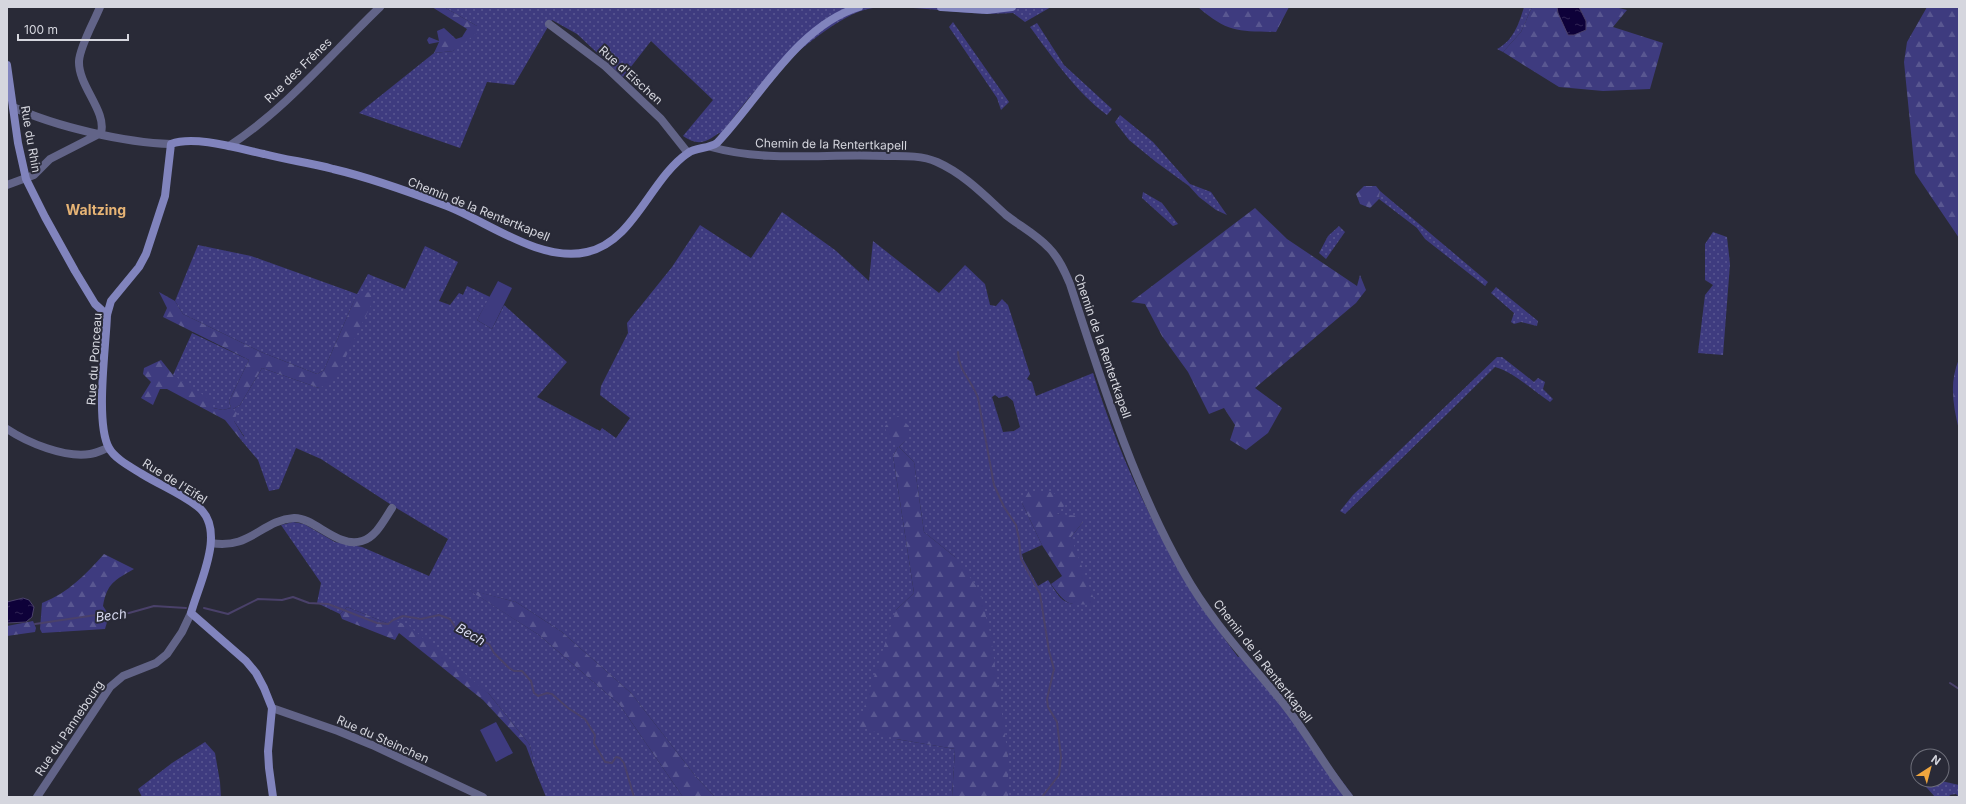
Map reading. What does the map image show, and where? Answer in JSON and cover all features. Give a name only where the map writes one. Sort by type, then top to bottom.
[{"type":"street","points":[[100,7],[81,51],[79,61],[85,84],[101,122],[101,134]]},
{"type":"street","name":"Rue des Frênes","points":[[229,146],[265,120],[380,7]]},
{"type":"street","points":[[711,147],[724,136],[786,58],[831,20],[860,7]]},
{"type":"street","points":[[941,7],[987,10],[1012,7]]},
{"type":"street","name":"Rue d'Eischen","points":[[549,24],[605,66],[661,119],[688,153]]},
{"type":"street","name":"Rue du Rhin","points":[[7,65],[26,179],[45,218],[75,271],[96,304],[107,315]]},
{"type":"street","points":[[13,107],[52,121],[101,134],[150,143],[171,144]]},
{"type":"street","points":[[7,185],[34,175],[50,159],[101,134]]},
{"type":"street","name":"Chemin de la Rentertkapell","points":[[171,144],[188,141],[229,146],[333,169],[400,189],[448,207],[532,246],[552,252],[570,254],[587,252],[606,244],[620,233],[662,178],[688,153],[711,147],[732,153],[782,157],[872,155],[915,157],[935,161],[967,179],[1007,216],[1049,248],[1061,265],[1070,284],[1114,419],[1147,501],[1183,571],[1214,620],[1284,705],[1349,797]]},
{"type":"street","name":"Rue du Ponceau","points":[[108,448],[101,402],[107,315],[111,301],[139,267],[146,254],[165,196],[171,144]]},
{"type":"street","points":[[7,429],[34,444],[71,453],[90,454],[108,448]]},
{"type":"street","name":"Rue de l'Eifel","points":[[108,448],[131,467],[202,511],[211,525],[210,552],[191,613]]},
{"type":"street","points":[[211,543],[223,545],[238,543],[279,522],[294,518],[305,521],[337,538],[350,542],[361,542],[374,534],[392,508]]},
{"type":"street","points":[[191,613],[246,661],[256,673],[264,688],[272,708],[268,751],[273,797]]},
{"type":"street","name":"Rue du Pannebourg","points":[[37,797],[110,687],[123,676],[156,662],[167,654],[182,632],[191,613]]},
{"type":"street","name":"Rue du Steinchen","points":[[272,708],[338,731],[372,745],[483,797]]},
{"type":"green space","points":[[432,7],[444,7],[477,26],[477,33],[453,51],[434,53],[439,42],[429,44],[427,40],[429,37],[439,41],[437,31],[444,28],[456,39],[462,37],[467,29]]},
{"type":"green space","points":[[444,7],[891,7],[873,8],[859,12],[843,19],[827,29],[779,68],[755,91],[721,134],[719,133],[710,139],[701,142],[693,141],[683,136],[713,100],[651,41],[623,77],[577,34],[552,20],[514,85],[487,82],[460,148],[359,113],[434,53],[453,51],[477,26]]},
{"type":"green space","points":[[891,7],[1051,7],[1025,22],[1013,13],[977,13]]},
{"type":"green space","points":[[1198,7],[1289,7],[1276,32],[1243,31],[1234,29],[1218,22]]},
{"type":"green space","points":[[1524,7],[1532,7],[1521,32],[1503,52],[1497,49],[1503,46],[1515,31]]},
{"type":"green space","points":[[1532,7],[1557,7],[1558,13],[1585,27],[1586,21],[1579,7],[1615,7],[1627,10],[1613,27],[1663,43],[1650,89],[1603,91],[1559,87],[1503,52],[1521,32]]},
{"type":"green space","points":[[1927,7],[1959,7],[1959,238],[1915,173],[1904,62],[1907,42]]},
{"type":"green space","points":[[953,22],[1009,102],[1001,110],[997,98],[949,27]]},
{"type":"green space","points":[[1037,23],[1064,65],[1112,109],[1107,115],[1085,96],[1056,62],[1030,27]]},
{"type":"green space","points":[[1120,115],[1153,142],[1190,184],[1211,192],[1227,215],[1216,210],[1199,197],[1189,186],[1129,140],[1115,122]]},
{"type":"green space","points":[[1364,186],[1376,186],[1380,191],[1379,199],[1370,208],[1360,204],[1356,194]]},
{"type":"green space","points":[[1380,191],[1488,282],[1485,286],[1425,239],[1417,228],[1379,199]]},
{"type":"green space","points":[[1143,192],[1162,203],[1178,224],[1173,226],[1142,198]]},
{"type":"green space","points":[[1255,208],[1287,239],[1357,286],[1360,275],[1366,290],[1356,303],[1255,388],[1282,408],[1268,433],[1246,450],[1230,440],[1235,425],[1224,408],[1209,414],[1188,372],[1162,336],[1145,304],[1131,302]]},
{"type":"green space","points":[[782,212],[835,250],[869,281],[873,241],[939,293],[965,265],[985,284],[990,305],[996,306],[1002,299],[1008,305],[1030,374],[1027,379],[1032,382],[1036,396],[1093,373],[1120,448],[1136,485],[1153,521],[1192,591],[1238,657],[1246,653],[1354,797],[1008,797],[1008,756],[955,557],[924,532],[914,462],[899,447],[906,440],[898,447],[893,456],[914,593],[896,610],[896,739],[955,749],[952,797],[715,797],[697,778],[631,693],[562,632],[516,602],[469,590],[539,635],[619,704],[683,797],[546,797],[535,770],[530,745],[489,694],[389,624],[347,607],[340,614],[317,603],[321,583],[281,525],[293,522],[304,524],[335,542],[362,547],[429,576],[448,539],[393,506],[321,459],[296,448],[279,489],[269,491],[258,460],[241,440],[244,436],[234,421],[233,409],[240,405],[262,368],[319,388],[357,294],[368,274],[405,289],[425,246],[458,262],[439,301],[450,305],[459,293],[463,295],[467,286],[490,297],[477,320],[492,329],[504,305],[567,362],[537,397],[600,431],[602,428],[616,438],[630,418],[600,395],[601,386],[628,333],[627,323],[672,267],[700,225],[751,258]],"holes":[[[995,395],[999,398],[1007,396],[1013,401],[1020,427],[1014,431],[1003,432],[992,397]],[[1022,503],[1083,522],[1071,537],[1082,604],[1069,603],[1065,601],[1058,595],[1048,580],[1038,586],[1023,559],[1022,554],[1042,545]]]},
{"type":"green space","points":[[1339,226],[1345,232],[1326,259],[1319,253],[1328,236]]},
{"type":"green space","points":[[1713,232],[1727,237],[1730,264],[1723,355],[1698,353],[1705,295],[1713,285],[1705,280],[1705,244]]},
{"type":"green space","points":[[198,245],[251,256],[357,294],[324,370],[317,374],[261,352],[183,314],[175,301]]},
{"type":"green space","points":[[498,281],[512,288],[492,329],[477,320]]},
{"type":"green space","points":[[1496,287],[1538,321],[1537,326],[1521,322],[1514,324],[1511,322],[1514,313],[1491,293]]},
{"type":"green space","points":[[159,292],[175,301],[183,314],[261,352],[317,374],[324,370],[357,294],[371,292],[372,303],[334,381],[319,388],[262,368],[240,405],[233,409],[237,413],[234,421],[244,437],[241,440],[225,420],[167,389],[160,389],[153,405],[141,398],[151,382],[143,374],[144,368],[161,360],[173,375],[211,400],[213,408],[223,410],[231,408],[229,401],[249,360],[163,317],[167,308]]},
{"type":"green space","points":[[192,333],[249,360],[229,401],[231,408],[223,410],[213,408],[173,375]]},
{"type":"green space","points":[[1497,357],[1502,357],[1534,382],[1538,378],[1545,382],[1543,389],[1553,399],[1550,402],[1516,377],[1502,369],[1495,367],[1345,514],[1340,511],[1353,495]]},
{"type":"green space","points":[[1959,359],[1959,430],[1955,412],[1953,385]]},
{"type":"green space","points":[[898,416],[909,426],[906,440],[899,447],[914,462],[924,532],[955,557],[980,591],[991,638],[1008,756],[1008,797],[952,797],[955,749],[896,739],[858,726],[896,610],[914,593],[893,456],[898,447],[888,438],[885,426]]},
{"type":"green space","points":[[1029,491],[1052,492],[1063,499],[1065,505],[1057,514],[1080,516],[1083,522],[1071,537],[1096,605],[1080,605],[1070,603],[1061,597],[1051,584],[1062,576],[1042,545],[1022,503]]},
{"type":"green space","points":[[104,554],[134,569],[117,579],[107,592],[103,606],[109,615],[105,629],[42,633],[40,629],[42,603],[60,594],[76,582]]},
{"type":"green space","points":[[467,589],[516,602],[562,632],[631,693],[697,778],[715,797],[683,797],[619,704],[539,635]]},
{"type":"green space","points":[[347,607],[389,624],[393,620],[409,626],[489,694],[530,745],[535,770],[526,746],[483,700],[399,633],[395,640],[342,619],[340,614]]},
{"type":"green space","points":[[33,621],[36,628],[35,632],[7,636],[7,626]]},
{"type":"green space","points":[[496,722],[513,753],[496,762],[480,730]]},
{"type":"green space","points":[[205,742],[215,753],[221,797],[142,797],[138,789],[172,763]]},
{"type":"green space","points":[[1950,783],[1959,785],[1959,797],[1956,794],[1949,795],[1952,797],[1935,797],[1927,788],[1950,788]]},
{"type":"water","points":[[1557,7],[1579,7],[1586,21],[1586,30],[1574,35],[1568,35],[1558,13]]},
{"type":"water","points":[[23,598],[29,600],[34,607],[32,617],[26,622],[7,623],[7,602]]},
{"type":"waterway","points":[[958,352],[960,364],[978,398],[994,485],[1004,507],[1016,525],[1021,559],[1040,594],[1049,651],[1054,669],[1047,699],[1048,707],[1057,722],[1061,757],[1059,775],[1042,797]]},
{"type":"waterway","name":"Bech","points":[[204,608],[228,614],[258,599],[282,600],[293,597],[309,603],[328,604],[377,623],[388,624],[403,616],[421,619],[439,615],[450,619],[455,627],[464,627],[480,640],[489,644],[494,653],[509,668],[514,671],[522,671],[531,681],[534,693],[538,696],[547,693],[552,694],[568,708],[585,719],[595,735],[594,743],[605,762],[612,763],[616,757],[620,758],[624,763],[634,797]]},
{"type":"waterway","name":"Bech","points":[[35,624],[96,615],[129,613],[154,606],[186,608]]},
{"type":"waterway","points":[[1950,683],[1959,689]]},
{"type":"district","name":"Waltzing","points":[[96,209]]}]
